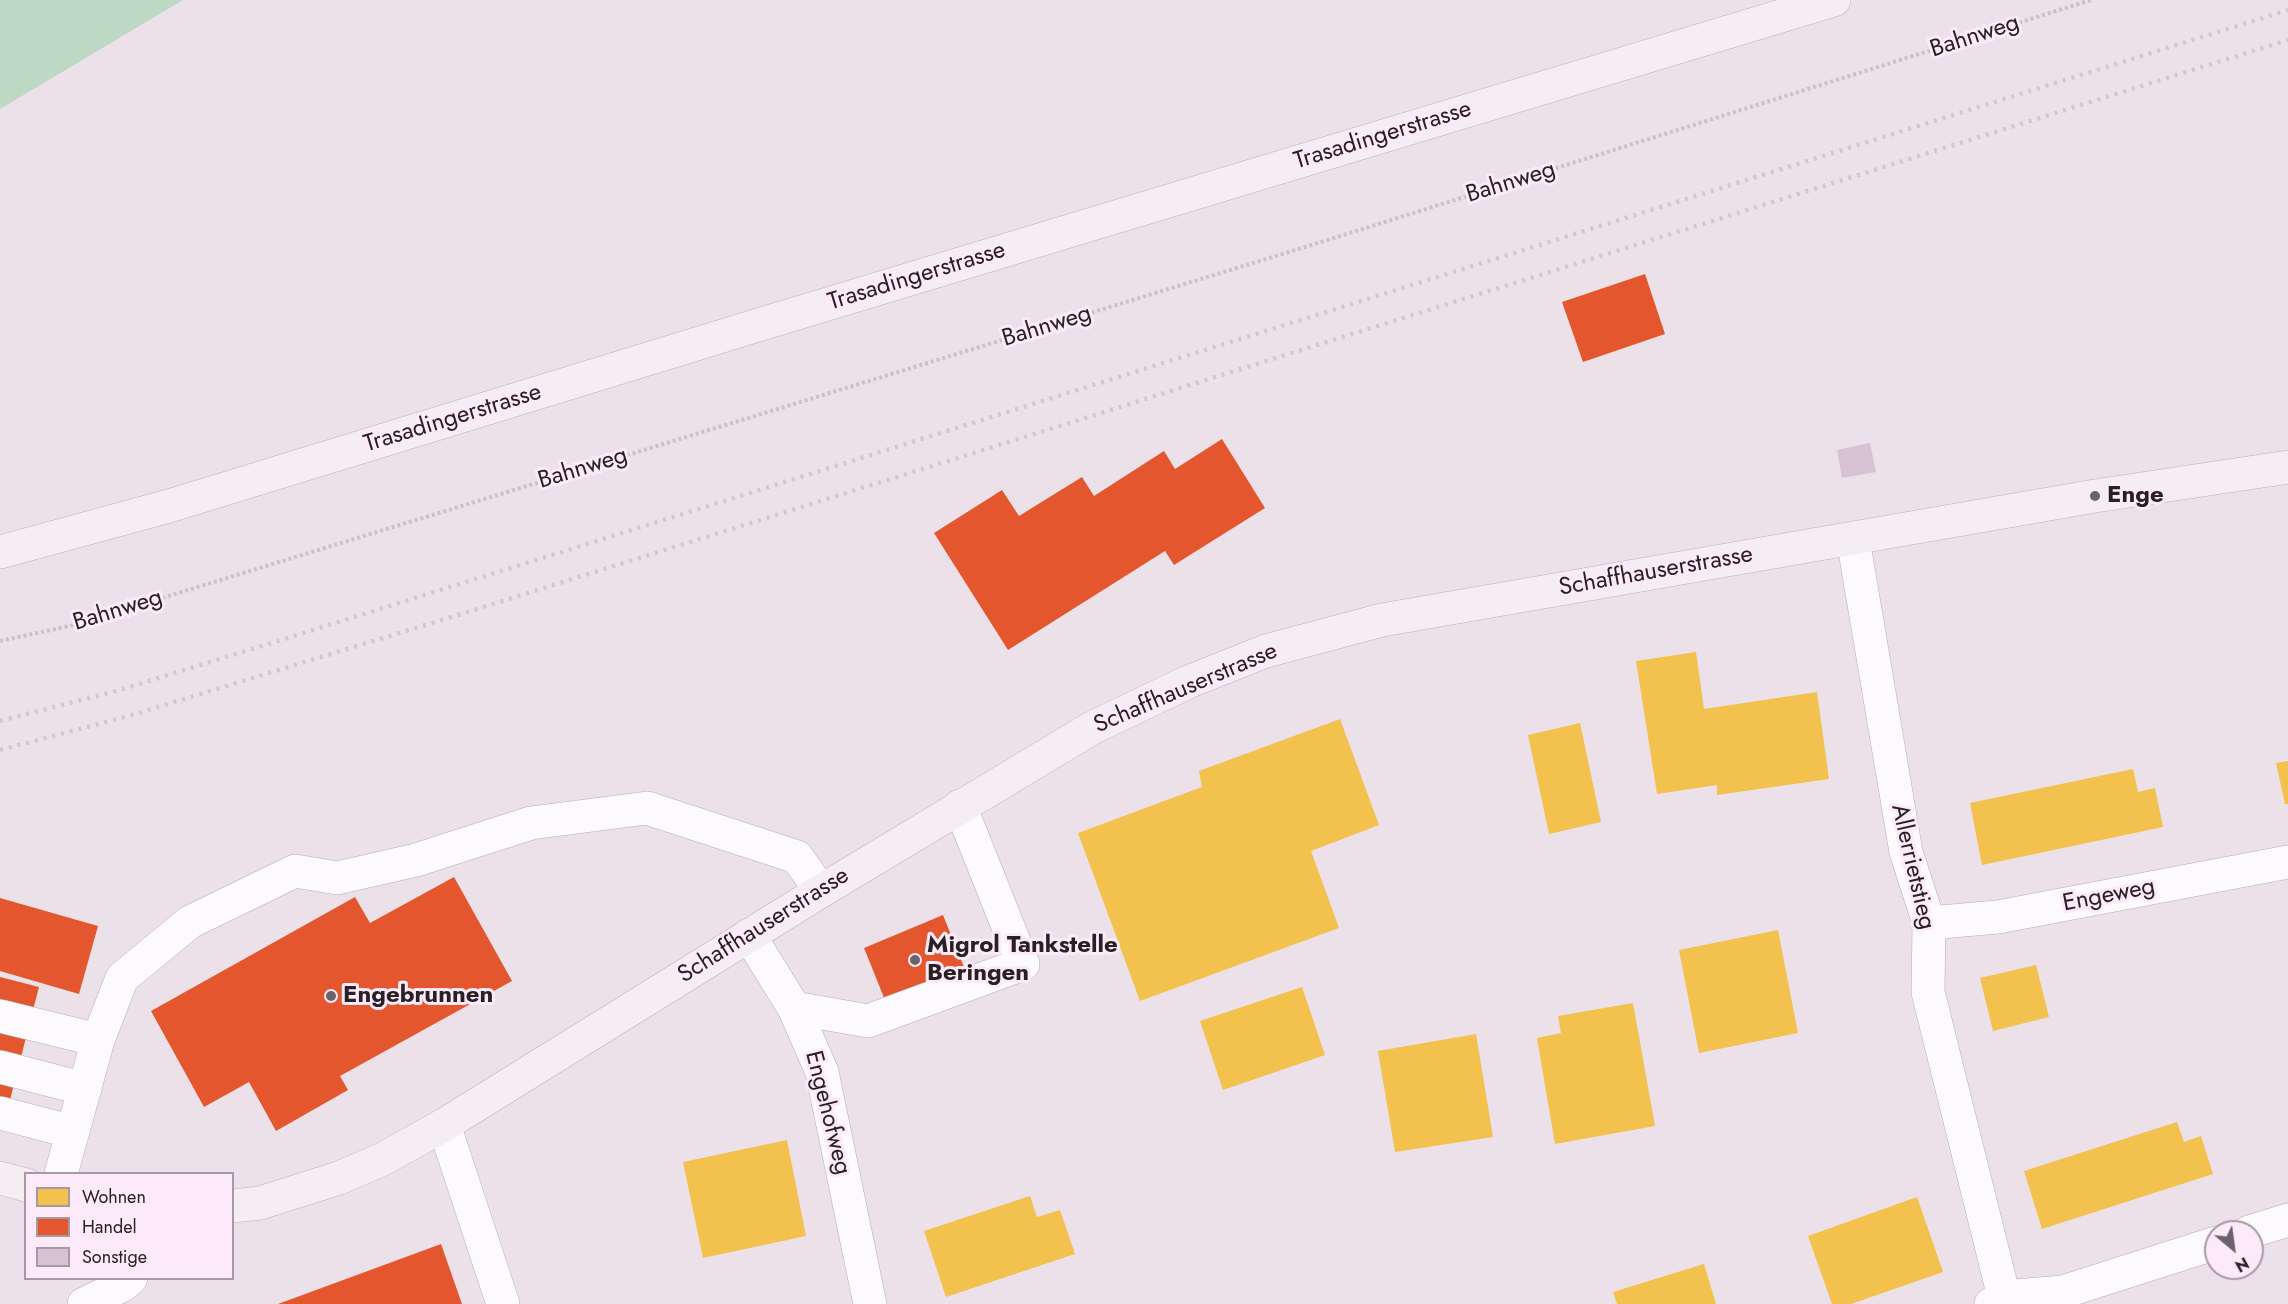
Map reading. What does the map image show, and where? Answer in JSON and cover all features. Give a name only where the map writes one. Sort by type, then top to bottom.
[{"type":"main road","name":"Trasadingerstrasse","points":[[0,552],[169,506],[1834,0]]},
{"type":"main road","name":"Schaffhauserstrasse","points":[[234,1206],[260,1203],[339,1178],[382,1159],[444,1125],[749,935],[1092,728],[1188,682],[1266,651],[1382,620],[2095,496],[2288,467]]},
{"type":"main road","points":[[0,1178],[24,1184]]},
{"type":"street","name":"Allerrietstieg","points":[[1853,539],[1906,852],[1929,923],[1928,992],[1997,1300]]},
{"type":"street","points":[[794,1008],[868,1021],[1023,964],[960,806]]},
{"type":"street","points":[[61,1172],[98,1040],[122,978],[190,922],[296,871],[337,878],[416,860],[531,823],[647,808],[797,857],[821,891]]},
{"type":"street","name":"Engeweg","points":[[1929,923],[1998,917],[2288,862]]},
{"type":"street","name":"Engehofweg","points":[[749,935],[794,1008],[822,1072],[870,1304]]},
{"type":"street","points":[[0,1016],[98,1040]]},
{"type":"street","points":[[0,1067],[85,1089]]},
{"type":"street","points":[[0,1113],[73,1132]]},
{"type":"street","points":[[444,1125],[503,1304]]},
{"type":"street","points":[[2264,1227],[2288,1220]]},
{"type":"street","points":[[1997,1300],[2063,1292],[2204,1247]]},
{"type":"street","points":[[84,1304],[129,1280]]},
{"type":"path","name":"Bahnweg","points":[[0,641],[86,622],[1302,248],[2091,0]]},
{"type":"green space","points":[[0,0],[183,0],[0,109]]},
{"type":"building: Wohnen","points":[[1696,652],[1704,709],[1817,692],[1829,779],[1717,795],[1717,785],[1657,794],[1636,661]]},
{"type":"building: Wohnen","points":[[1340,719],[1379,825],[1311,851],[1339,928],[1140,1001],[1078,833],[1202,787],[1199,771]]},
{"type":"building: Wohnen","points":[[1580,723],[1601,822],[1549,834],[1528,735]]},
{"type":"building: Wohnen","points":[[2288,761],[2288,804],[2285,804],[2276,763]]},
{"type":"building: Wohnen","points":[[2133,769],[2138,792],[2155,788],[2163,827],[1982,865],[1970,803]]},
{"type":"building: Wohnen","points":[[1778,930],[1798,1033],[1699,1053],[1679,950]]},
{"type":"building: Wohnen","points":[[2036,965],[2049,1017],[1993,1031],[1980,978]]},
{"type":"building: Wohnen","points":[[1302,987],[1325,1055],[1223,1090],[1200,1021]]},
{"type":"building: Wohnen","points":[[1633,1003],[1655,1126],[1555,1144],[1537,1038],[1561,1033],[1558,1016]]},
{"type":"building: Wohnen","points":[[1476,1034],[1493,1137],[1395,1152],[1378,1051]]},
{"type":"building: Wohnen","points":[[2177,1122],[2184,1142],[2201,1136],[2213,1174],[2042,1229],[2024,1171]]},
{"type":"building: Wohnen","points":[[787,1140],[806,1236],[703,1258],[683,1162]]},
{"type":"building: Wohnen","points":[[1030,1196],[1037,1217],[1060,1210],[1075,1254],[946,1297],[924,1231]]},
{"type":"building: Wohnen","points":[[1917,1197],[1943,1272],[1851,1304],[1832,1304],[1808,1236]]},
{"type":"building: Wohnen","points":[[1704,1264],[1716,1304],[1617,1304],[1613,1292]]},
{"type":"building: Handel","points":[[1645,274],[1665,334],[1583,362],[1562,302]]},
{"type":"building: Handel","points":[[1222,439],[1265,508],[1174,565],[1165,551],[1008,650],[934,533],[1002,490],[1019,516],[1082,477],[1094,496],[1164,451],[1175,469]]},
{"type":"building: Handel","name":"Engebrunnen","points":[[454,877],[512,981],[340,1076],[348,1090],[276,1131],[249,1082],[204,1107],[151,1011],[355,897],[370,923]]},
{"type":"building: Handel","points":[[0,898],[98,926],[79,994],[0,971]]},
{"type":"building: Handel","name":"Migrol Tankstelle Beringen","points":[[943,915],[966,972],[887,1005],[864,948]]},
{"type":"building: Handel","points":[[0,977],[39,987],[10,1100],[0,1097]]},
{"type":"building: Handel","points":[[441,1244],[462,1304],[278,1304]]},
{"type":"building: Sonstige","points":[[1870,443],[1876,472],[1842,478],[1837,450]]},
{"type":"railway","points":[[0,721],[120,690],[294,636],[2288,10]]},
{"type":"railway","points":[[0,750],[129,716],[458,615],[2288,40]]},
{"type":"place","name":"Enge","points":[[2095,496]]},
{"type":"place","name":"Migrol Tankstelle Beringen","points":[[915,960]]},
{"type":"place","name":"Engebrunnen","points":[[331,996]]}]
